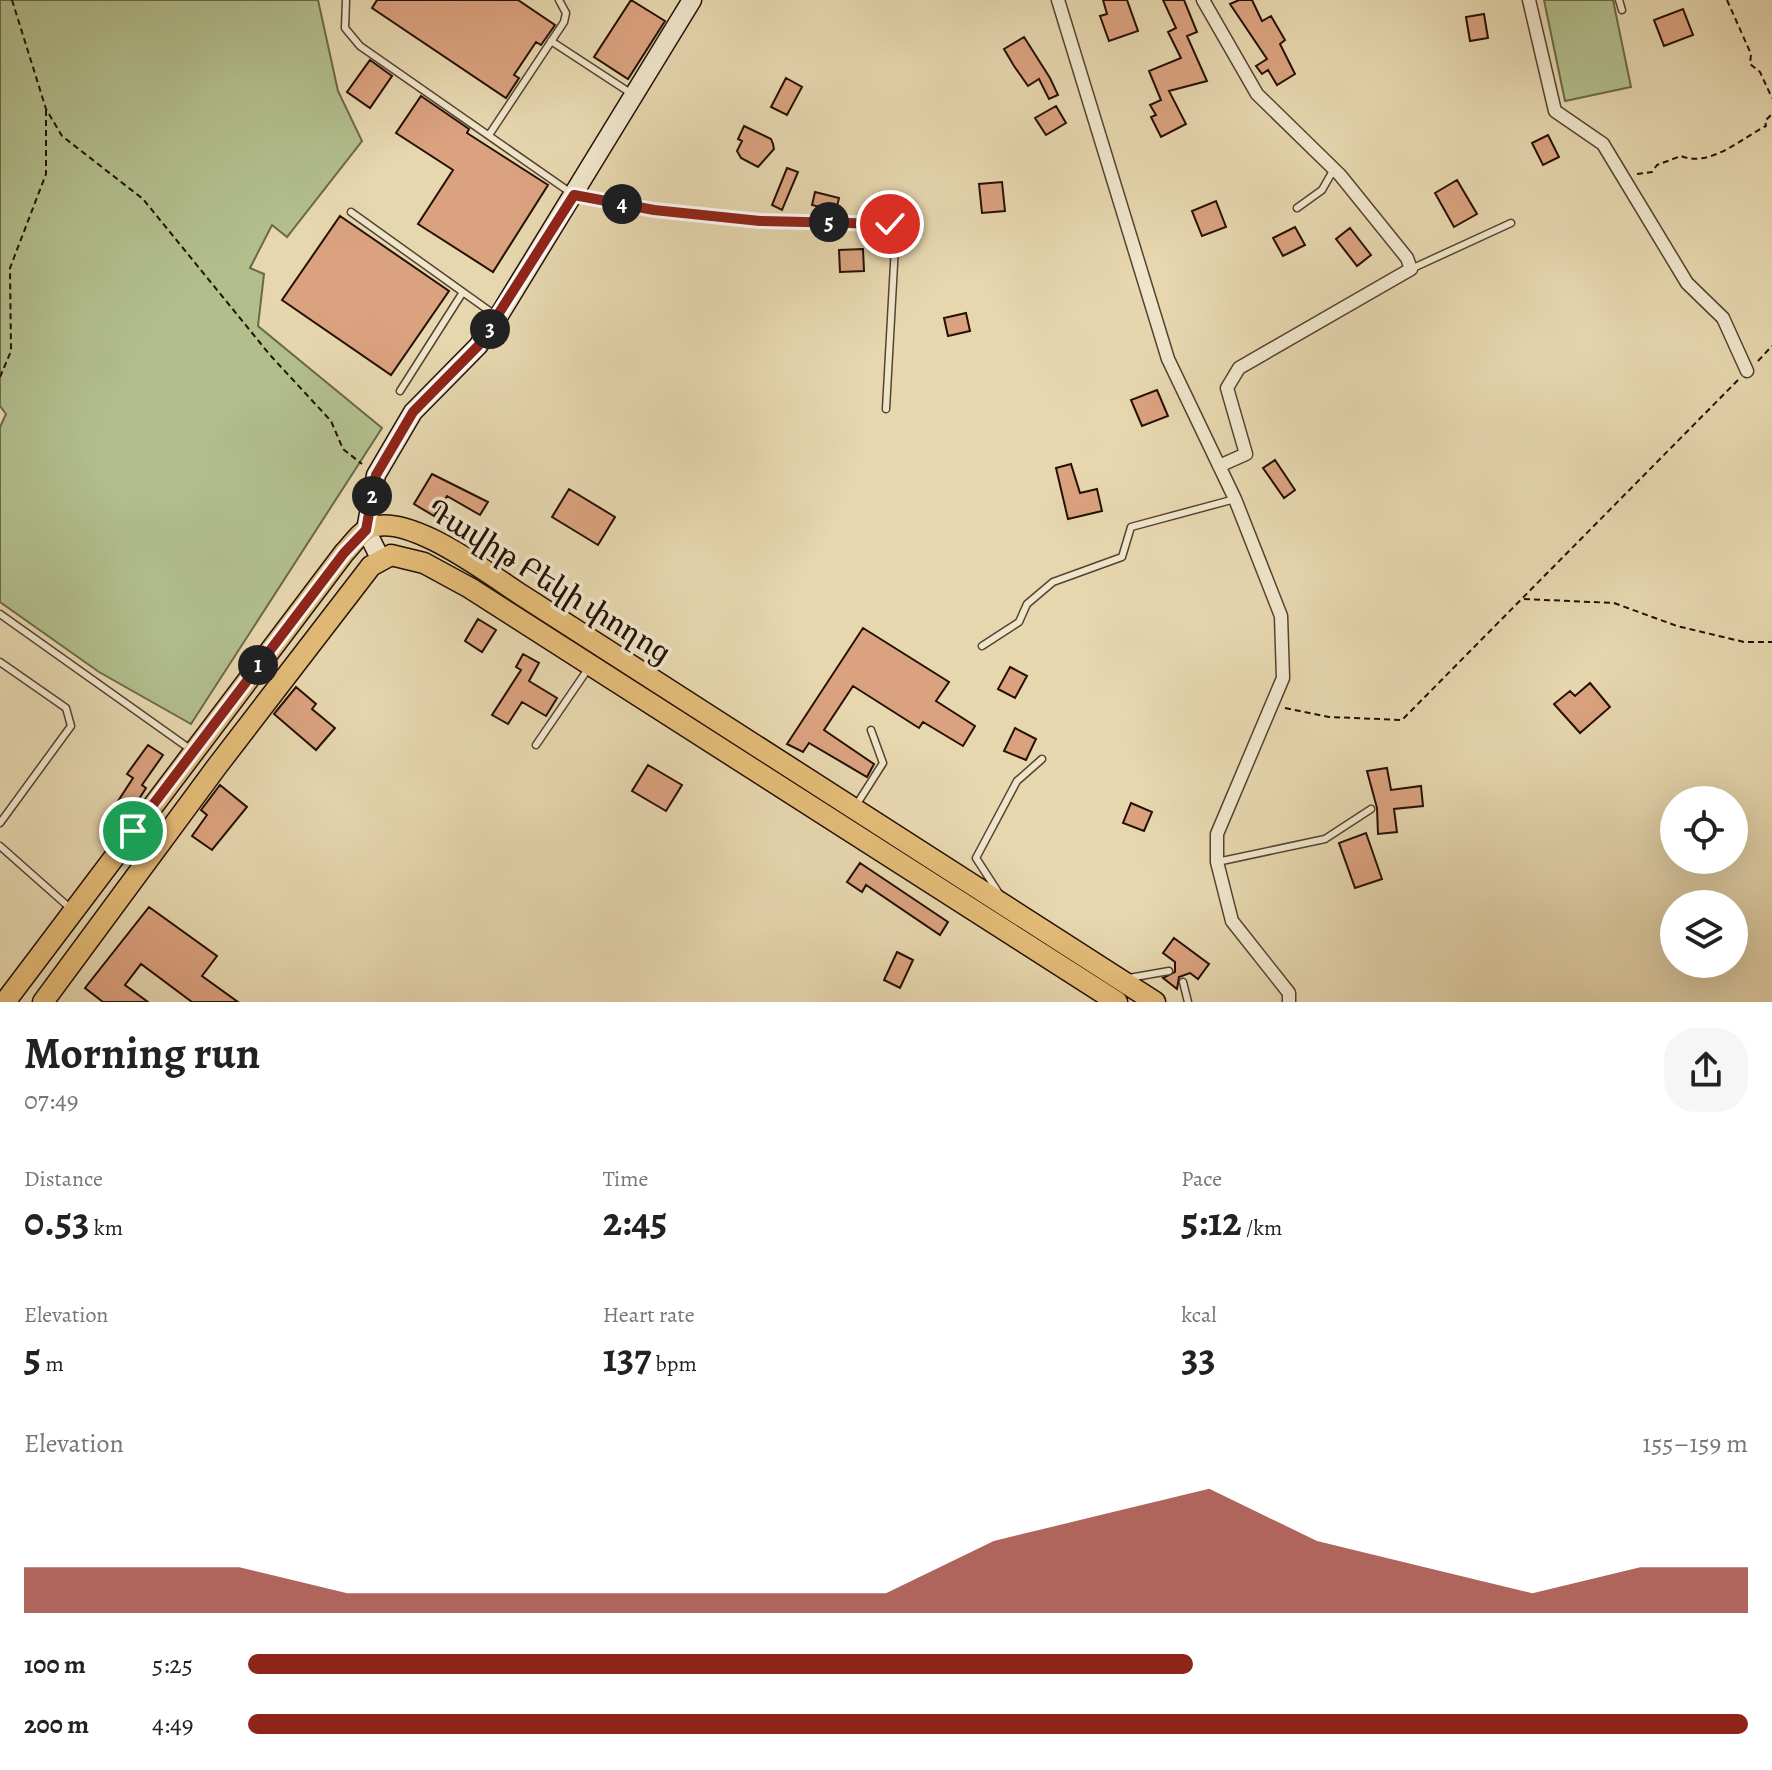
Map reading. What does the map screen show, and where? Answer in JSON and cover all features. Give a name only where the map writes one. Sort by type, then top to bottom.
[{"type":"main road","points":[[5,1002],[344,553],[366,530],[376,475],[413,412],[478,346],[498,317],[692,0]]},
{"type":"main road","name":"Դավիթ Բեկի փողոց","points":[[366,530],[399,525],[424,536],[1155,1002]]},
{"type":"main road","points":[[43,1002],[227,752],[371,566],[381,560],[366,530]]},
{"type":"main road","name":"Դավիթ Բեկի փողոց","points":[[381,560],[391,555],[404,555],[470,588],[1117,1002]]},
{"type":"main road","points":[[842,828],[854,810]]},
{"type":"street","points":[[1058,0],[1168,359],[1235,499],[1281,616],[1283,678],[1217,834],[1217,862],[1232,921],[1289,993],[1289,1002]]},
{"type":"street","points":[[1203,0],[1257,94],[1334,169],[1407,258],[1411,269],[1387,287],[1239,368],[1227,388],[1246,454],[1219,466]]},
{"type":"street","points":[[1529,0],[1555,111],[1591,133],[1615,162],[1624,183],[1646,211],[1687,283],[1723,318],[1747,371]]},
{"type":"lane","points":[[346,0],[345,28],[360,46],[574,195],[654,210],[760,221],[890,224],[895,229],[895,237],[886,409]]},
{"type":"lane","points":[[489,135],[566,13],[559,0]]},
{"type":"lane","points":[[1619,0],[1622,10]]},
{"type":"lane","points":[[551,41],[635,96]]},
{"type":"lane","points":[[1297,208],[1322,190],[1334,169]]},
{"type":"lane","points":[[351,212],[498,317]]},
{"type":"lane","points":[[1411,269],[1511,223]]},
{"type":"lane","points":[[400,391],[463,292]]},
{"type":"lane","points":[[982,646],[1019,622],[1027,604],[1053,582],[1122,557],[1131,527],[1235,499]]},
{"type":"lane","points":[[0,614],[193,751]]},
{"type":"lane","points":[[0,662],[66,708],[71,726],[0,823]]},
{"type":"lane","points":[[536,745],[590,666]]},
{"type":"lane","points":[[854,810],[883,763],[871,730]]},
{"type":"lane","points":[[1018,917],[982,872],[976,858],[1017,781],[1042,759]]},
{"type":"lane","points":[[1217,862],[1325,839],[1371,809]]},
{"type":"lane","points":[[0,846],[73,911]]},
{"type":"lane","points":[[1119,980],[1169,971]]},
{"type":"lane","points":[[1183,982],[1188,1002]]},
{"type":"path","points":[[12,0],[46,109],[62,136],[143,199],[270,355],[331,421],[343,449],[376,475]]},
{"type":"path","points":[[1727,0],[1751,54],[1750,64],[1760,72],[1772,98]]},
{"type":"path","points":[[0,377],[11,351],[10,268],[46,174],[46,109]]},
{"type":"path","points":[[1615,162],[1631,174],[1640,174],[1652,172],[1657,165],[1681,156],[1689,159],[1708,157],[1738,145],[1766,126],[1765,121],[1772,114]]},
{"type":"path","points":[[1272,705],[1329,717],[1402,720],[1772,346]]},
{"type":"path","points":[[1521,600],[1614,603],[1677,626],[1744,642],[1772,642]]},
{"type":"green space","points":[[0,0],[318,0],[338,91],[362,141],[287,237],[272,225],[250,268],[264,274],[258,326],[382,428],[191,724],[99,672],[0,602],[0,427],[6,414],[0,406]]},
{"type":"green space","points":[[1544,0],[1613,0],[1631,87],[1565,101]]},
{"type":"building","points":[[377,0],[518,0],[555,25],[541,45],[536,42],[514,75],[519,78],[506,98],[372,8]]},
{"type":"building","points":[[631,0],[665,21],[628,79],[594,57]]},
{"type":"building","points":[[1103,0],[1127,0],[1138,31],[1109,41],[1100,16],[1107,14]]},
{"type":"building","points":[[1163,0],[1184,0],[1197,32],[1187,36],[1207,81],[1169,91],[1186,124],[1161,137],[1151,117],[1156,115],[1150,105],[1161,100],[1149,71],[1181,58],[1168,32],[1176,28]]},
{"type":"building","points":[[1252,0],[1262,21],[1271,16],[1285,40],[1280,44],[1295,74],[1277,85],[1268,70],[1262,74],[1256,66],[1267,59],[1230,4]]},
{"type":"building","points":[[1683,9],[1693,35],[1664,46],[1654,20]]},
{"type":"building","points":[[1484,14],[1488,38],[1470,41],[1466,17]]},
{"type":"building","points":[[1024,37],[1058,95],[1049,99],[1039,79],[1028,86],[1004,49]]},
{"type":"building","points":[[370,60],[392,76],[370,108],[347,92]]},
{"type":"building","points":[[786,78],[802,87],[787,115],[771,107]]},
{"type":"building","points":[[421,96],[469,129],[467,133],[548,185],[493,272],[418,224],[453,170],[396,133]]},
{"type":"building","points":[[1056,106],[1066,123],[1046,135],[1035,118]]},
{"type":"building","points":[[744,126],[771,139],[773,144],[774,149],[758,167],[741,158],[737,151]]},
{"type":"building","points":[[1548,135],[1559,157],[1543,165],[1532,143]]},
{"type":"building","points":[[787,168],[798,172],[782,210],[772,205]]},
{"type":"building","points":[[1457,180],[1477,214],[1454,227],[1435,193]]},
{"type":"building","points":[[1002,182],[1005,211],[982,213],[979,184]]},
{"type":"building","points":[[815,192],[839,198],[836,211],[812,205]]},
{"type":"building","points":[[1216,201],[1226,227],[1202,236],[1192,211]]},
{"type":"building","points":[[340,216],[449,291],[391,375],[282,300]]},
{"type":"building","points":[[1295,227],[1305,245],[1283,256],[1273,238]]},
{"type":"building","points":[[1350,228],[1371,255],[1357,266],[1336,239]]},
{"type":"building","points":[[863,249],[864,271],[840,272],[839,250]]},
{"type":"building","points":[[966,313],[970,331],[948,336],[944,318]]},
{"type":"building","points":[[1157,390],[1168,416],[1142,426],[1131,400]]},
{"type":"building","points":[[1275,460],[1295,490],[1284,498],[1263,468]]},
{"type":"building","points":[[1071,464],[1080,493],[1097,489],[1102,511],[1068,519],[1056,468]]},
{"type":"building","points":[[432,474],[488,502],[480,515],[447,496],[434,516],[414,504]]},
{"type":"building","points":[[569,489],[615,517],[598,545],[552,517]]},
{"type":"building","points":[[478,619],[496,630],[482,652],[465,641]]},
{"type":"building","points":[[863,628],[949,682],[936,701],[975,726],[963,746],[923,722],[919,728],[853,686],[824,730],[874,764],[867,777],[809,743],[803,752],[787,744]]},
{"type":"building","points":[[523,654],[539,663],[529,681],[557,698],[546,716],[522,702],[508,724],[492,715],[521,670],[516,667]]},
{"type":"building","points":[[1010,667],[1027,676],[1015,698],[998,689]]},
{"type":"building","points":[[1590,683],[1610,707],[1580,733],[1554,704],[1570,691],[1575,696]]},
{"type":"building","points":[[296,687],[316,704],[312,709],[335,728],[316,750],[274,714]]},
{"type":"building","points":[[1015,728],[1036,739],[1026,760],[1004,751]]},
{"type":"building","points":[[148,745],[163,755],[142,785],[146,788],[123,824],[109,815],[133,778],[127,774]]},
{"type":"building","points":[[648,765],[682,785],[666,811],[632,791]]},
{"type":"building","points":[[1387,768],[1391,790],[1421,786],[1423,806],[1394,809],[1397,832],[1378,834],[1377,808],[1367,771]]},
{"type":"building","points":[[220,785],[247,807],[212,850],[192,836],[207,815],[201,810]]},
{"type":"building","points":[[1131,803],[1152,812],[1144,831],[1123,823]]},
{"type":"building","points":[[1366,833],[1382,879],[1355,888],[1339,843]]},
{"type":"building","points":[[860,863],[948,922],[940,935],[866,885],[862,892],[847,882]]},
{"type":"building","points":[[149,907],[217,956],[202,976],[238,1002],[192,1002],[141,964],[125,985],[148,1002],[103,1002],[85,988]]},
{"type":"building","points":[[1174,938],[1209,964],[1198,979],[1190,973],[1179,977],[1177,989],[1163,978],[1175,972],[1175,962],[1163,953]]},
{"type":"building","points":[[897,952],[913,960],[900,988],[884,980]]},
{"type":"route","points":[[133,831],[344,553],[366,530],[376,475],[413,412],[478,346],[574,195],[654,210],[760,221],[890,224]]}]
